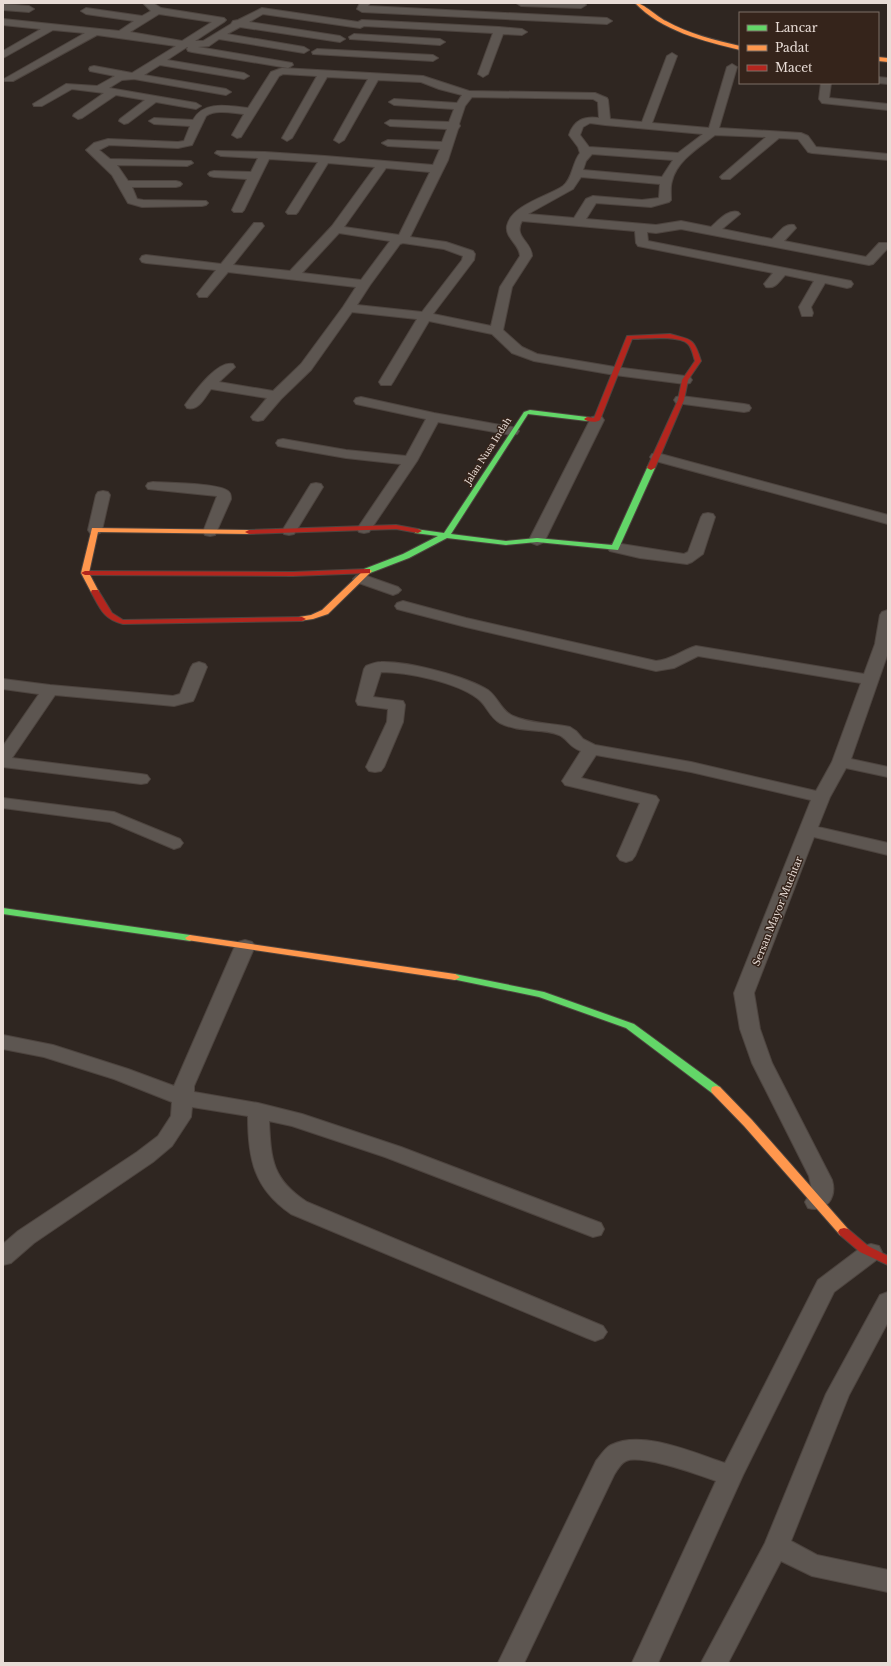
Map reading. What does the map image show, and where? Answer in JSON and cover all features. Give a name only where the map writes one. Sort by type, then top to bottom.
[{"type":"main road","points":[[637,3],[651,16],[667,25],[701,38],[739,48]]},
{"type":"main road","points":[[667,13],[685,23],[714,35],[739,40]]},
{"type":"main road","points":[[446,535],[365,575],[325,612],[313,617],[302,619],[117,621],[108,616],[85,573],[95,530],[210,532],[404,528],[506,543],[537,540],[616,548],[681,400],[685,380],[698,361],[693,346],[685,339],[630,337],[615,371],[597,420]]},
{"type":"main road","name":"Jalan Nusa Indah","points":[[446,535],[512,431],[526,413],[597,420]]},
{"type":"main road","points":[[85,573],[365,575]]},
{"type":"main road","points":[[3,910],[441,974],[541,994],[630,1026],[721,1094],[838,1227],[879,1257]]},
{"type":"street","points":[[148,3],[158,11],[340,39]]},
{"type":"street","points":[[170,12],[184,3]]},
{"type":"street","points":[[365,3],[362,9],[607,21]]},
{"type":"street","points":[[428,68],[446,27],[450,14],[449,3]]},
{"type":"street","points":[[521,3],[581,5]]},
{"type":"street","points":[[3,7],[29,9]]},
{"type":"street","points":[[86,11],[143,19]]},
{"type":"street","points":[[121,34],[158,11]]},
{"type":"street","points":[[183,45],[205,44],[241,24],[257,13],[266,11],[361,24],[446,27],[522,32]]},
{"type":"street","points":[[192,25],[204,18]]},
{"type":"street","points":[[99,89],[120,77],[134,76],[221,20]]},
{"type":"street","points":[[3,22],[96,31],[168,41],[288,65]]},
{"type":"street","points":[[3,55],[51,27]]},
{"type":"street","points":[[483,74],[499,30]]},
{"type":"street","points":[[8,79],[96,31]]},
{"type":"street","points":[[168,41],[180,33]]},
{"type":"street","points":[[218,36],[304,50]]},
{"type":"street","points":[[354,37],[440,42]]},
{"type":"street","points":[[9,40],[27,42]]},
{"type":"street","points":[[317,52],[428,68],[443,87],[469,94],[595,96],[603,100],[605,122]]},
{"type":"street","points":[[646,125],[672,56]]},
{"type":"street","points":[[157,61],[244,76]]},
{"type":"street","points":[[576,222],[582,219],[589,201],[593,199],[649,204],[662,202],[665,200],[666,181],[671,170],[681,157],[713,132],[732,67]]},
{"type":"street","points":[[236,135],[278,72],[375,76],[428,68]]},
{"type":"street","points":[[94,69],[226,92]]},
{"type":"street","points":[[287,138],[324,73]]},
{"type":"street","points":[[339,140],[375,76]]},
{"type":"street","points":[[826,84],[824,99],[826,101],[888,107]]},
{"type":"street","points":[[38,104],[70,86],[99,89],[196,106]]},
{"type":"street","points":[[78,116],[113,92]]},
{"type":"street","points":[[258,417],[276,396],[306,367],[349,308],[364,284],[396,242],[403,239],[442,160],[455,126],[460,106],[469,94]]},
{"type":"street","points":[[124,122],[154,99]]},
{"type":"street","points":[[394,102],[460,106]]},
{"type":"street","points":[[202,203],[142,204],[132,201],[126,184],[109,162],[92,150],[98,145],[108,142],[178,145],[188,143],[202,113],[207,110],[251,112]]},
{"type":"street","points":[[496,331],[506,287],[526,256],[526,252],[513,233],[513,226],[518,217],[529,208],[569,187],[578,173],[580,161],[586,154],[574,135],[577,124],[590,120],[713,132],[803,137],[810,149],[817,151],[888,157]]},
{"type":"street","points":[[154,121],[198,123]]},
{"type":"street","points":[[390,123],[455,126]]},
{"type":"street","points":[[726,177],[776,135]]},
{"type":"street","points":[[388,143],[447,146]]},
{"type":"street","points":[[584,150],[681,157]]},
{"type":"street","points":[[221,153],[325,159],[437,169]]},
{"type":"street","points":[[238,210],[265,155]]},
{"type":"street","points":[[292,212],[325,159]]},
{"type":"street","points":[[109,162],[187,163]]},
{"type":"street","points":[[293,275],[336,229],[383,164]]},
{"type":"street","points":[[578,173],[666,181]]},
{"type":"street","points":[[214,174],[254,176]]},
{"type":"street","points":[[126,184],[176,184]]},
{"type":"street","points":[[713,231],[734,214]]},
{"type":"street","points":[[518,217],[656,229],[681,225],[775,243],[836,250],[869,261],[883,246]]},
{"type":"street","points":[[203,294],[258,226]]},
{"type":"street","points":[[642,228],[642,243],[847,284]]},
{"type":"street","points":[[775,243],[790,228]]},
{"type":"street","points":[[336,229],[446,246],[469,254],[468,260],[425,316],[386,382]]},
{"type":"street","points":[[146,259],[364,284]]},
{"type":"street","points":[[770,284],[782,271]]},
{"type":"street","points":[[807,313],[805,307],[822,278]]},
{"type":"street","points":[[349,308],[425,316],[496,331],[506,342],[526,355],[615,371],[685,380]]},
{"type":"street","points":[[192,405],[208,384],[228,367]]},
{"type":"street","points":[[208,384],[276,396]]},
{"type":"street","points":[[681,400],[744,408]]},
{"type":"street","points":[[361,401],[434,417],[512,431]]},
{"type":"street","points":[[364,529],[410,461],[434,417]]},
{"type":"street","points":[[537,540],[597,420]]},
{"type":"street","points":[[283,443],[346,454],[410,461]]},
{"type":"street","points":[[657,457],[888,520]]},
{"type":"street","points":[[153,486],[216,491],[224,494],[224,499],[210,532]]},
{"type":"street","points":[[289,531],[316,487]]},
{"type":"street","points":[[95,530],[103,495]]},
{"type":"street","points":[[616,548],[640,553],[687,559],[695,554],[708,517]]},
{"type":"street","points":[[365,575],[386,587]]},
{"type":"street","points":[[403,606],[448,619],[560,642],[656,666],[667,666],[678,662],[687,654],[696,651],[871,680]]},
{"type":"street","name":"Sersan Mayor Muchtar","points":[[816,1202],[823,1196],[824,1189],[820,1176],[762,1063],[750,1029],[744,993],[821,797],[841,762],[883,644],[888,615]]},
{"type":"street","points":[[375,767],[395,722],[397,705],[364,701],[372,669],[383,666],[399,668],[461,683],[482,693],[504,719],[568,732],[579,744],[591,749],[691,767],[821,797]]},
{"type":"street","points":[[3,684],[50,690],[174,701],[187,697],[199,667]]},
{"type":"street","points":[[3,759],[50,690]]},
{"type":"street","points":[[591,749],[571,781],[650,800],[626,856]]},
{"type":"street","points":[[3,762],[141,779]]},
{"type":"street","points":[[841,762],[888,772]]},
{"type":"street","points":[[3,803],[114,817],[174,843]]},
{"type":"street","points":[[808,830],[888,849]]},
{"type":"street","points":[[3,1257],[26,1237],[146,1157],[165,1141],[181,1116],[184,1086],[245,946]]},
{"type":"street","points":[[3,1042],[53,1052],[121,1074],[182,1098],[258,1110],[295,1119],[393,1152],[593,1229]]},
{"type":"street","points":[[258,1110],[258,1136],[264,1163],[271,1182],[279,1193],[299,1208],[595,1332]]},
{"type":"street","points":[[645,1663],[731,1475],[826,1286],[832,1280],[879,1257]]},
{"type":"street","points":[[714,1663],[776,1546],[838,1394],[888,1301]]},
{"type":"street","points":[[511,1663],[605,1468],[614,1457],[619,1453],[631,1450],[654,1452],[731,1475]]},
{"type":"street","points":[[776,1546],[812,1565],[888,1581]]},
{"type":"traffic: fast","points":[[367,571],[406,556],[446,535],[526,413],[530,412],[587,419]]},
{"type":"traffic: fast","points":[[418,531],[506,543],[537,540],[615,548],[651,468]]},
{"type":"traffic: fast","points":[[3,911],[190,938]]},
{"type":"traffic: fast","points":[[455,977],[541,994],[630,1026],[716,1090]]},
{"type":"traffic: slow","points":[[637,3],[648,12],[672,27],[698,37],[739,48]]},
{"type":"traffic: slow","points":[[879,59],[888,60]]},
{"type":"traffic: slow","points":[[95,592],[85,573],[95,530],[249,532]]},
{"type":"traffic: slow","points":[[302,619],[313,617],[325,612],[368,571]]},
{"type":"traffic: slow","points":[[190,938],[455,977]]},
{"type":"traffic: slow","points":[[716,1090],[748,1123],[844,1232]]},
{"type":"traffic: jam","points":[[587,419],[597,420],[629,337],[670,336],[689,341],[694,348],[698,361],[685,380],[681,400],[651,468]]},
{"type":"traffic: jam","points":[[249,532],[396,527],[418,531]]},
{"type":"traffic: jam","points":[[85,573],[293,574],[367,571]]},
{"type":"traffic: jam","points":[[95,592],[109,615],[123,622],[302,619]]},
{"type":"traffic: jam","points":[[844,1232],[864,1249],[888,1261]]}]
